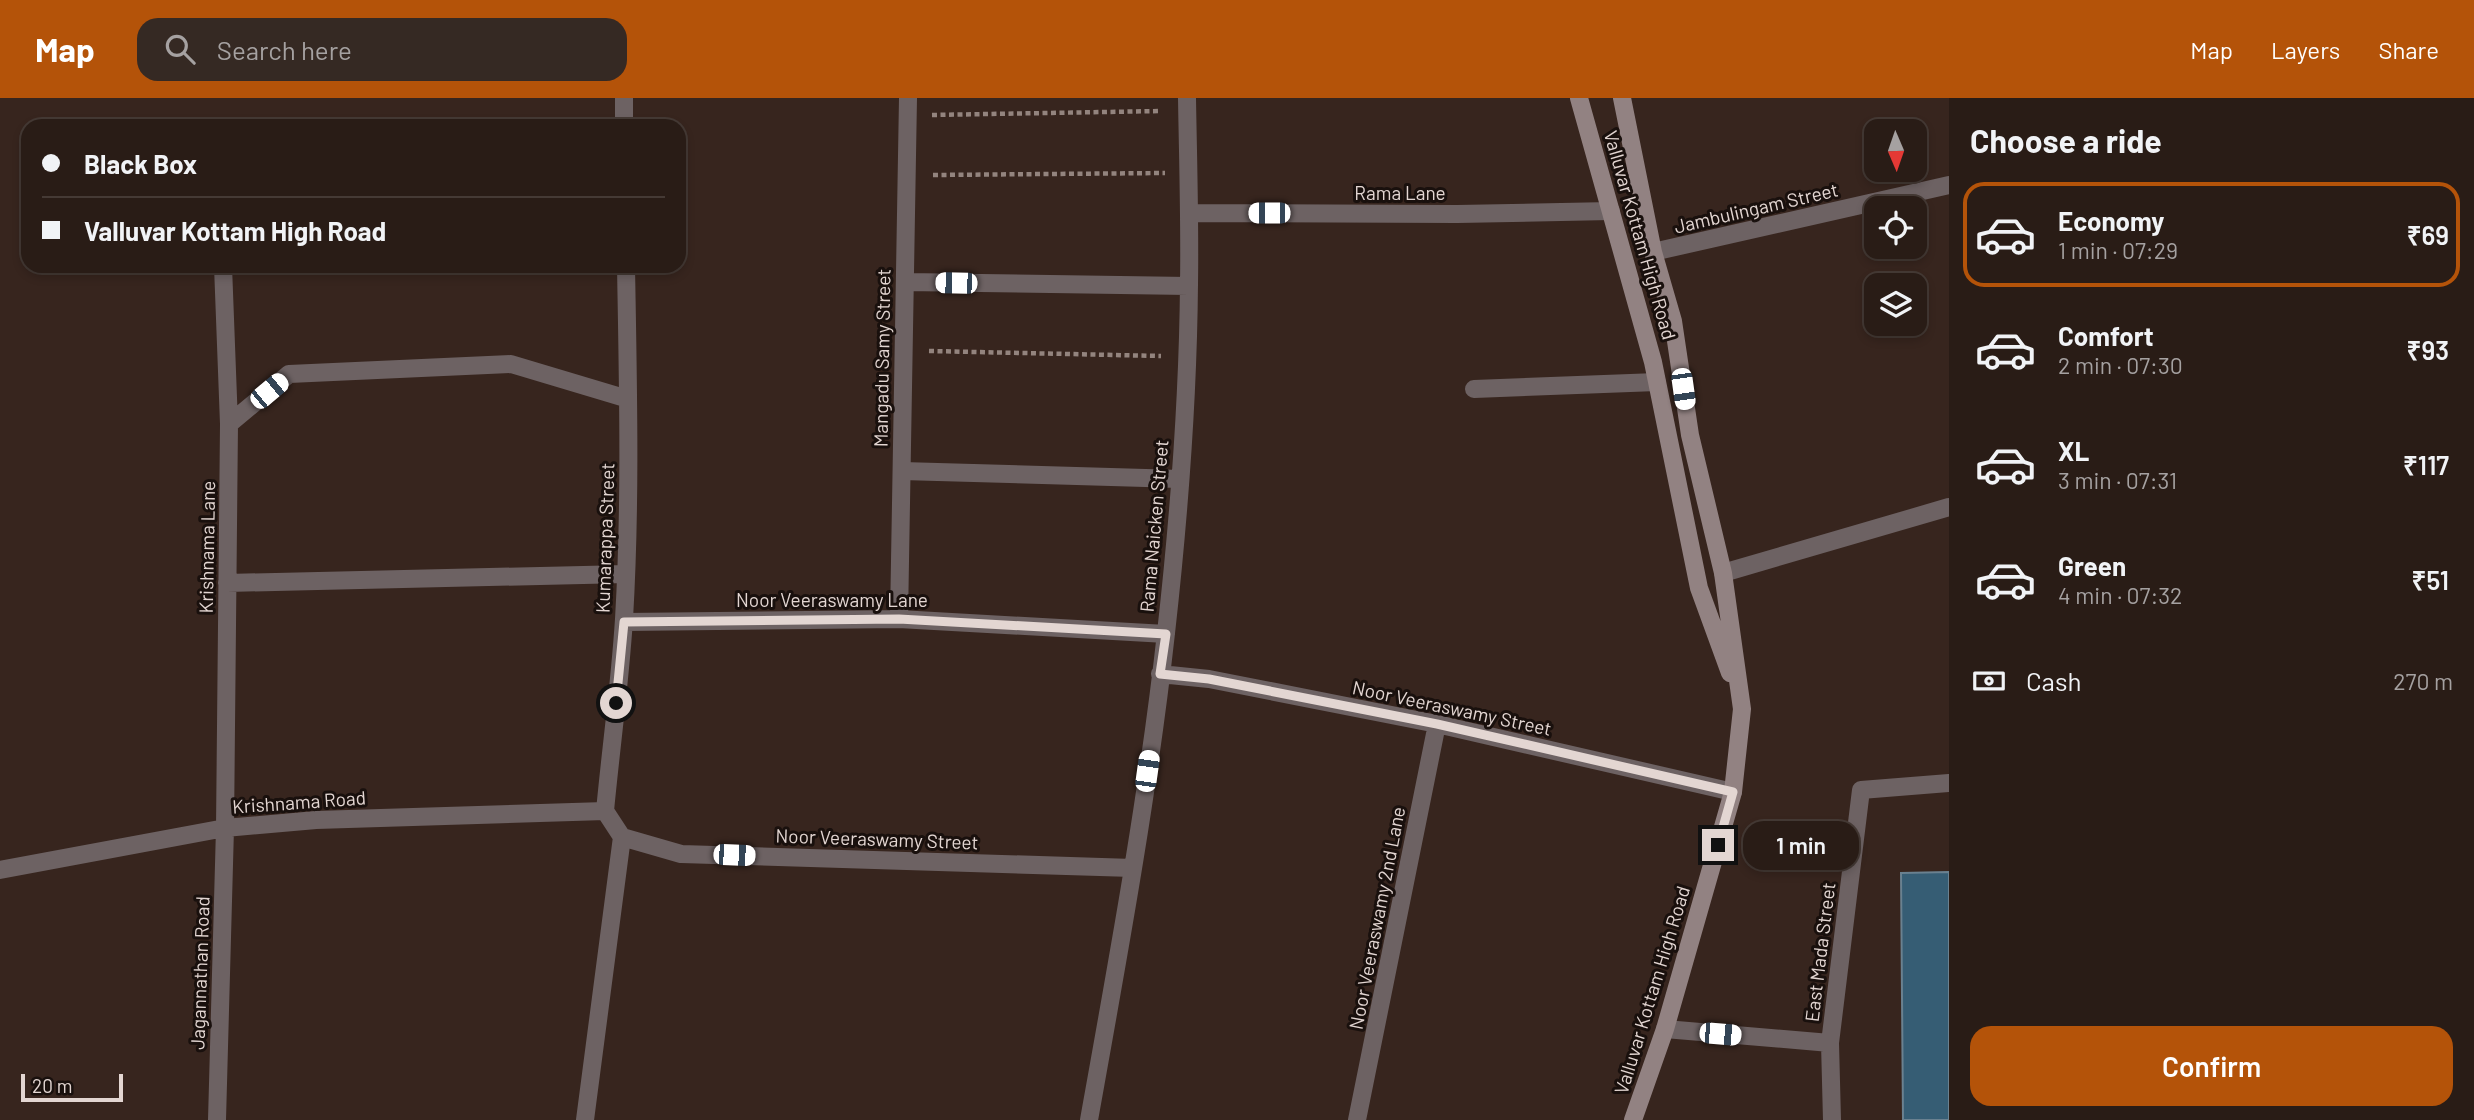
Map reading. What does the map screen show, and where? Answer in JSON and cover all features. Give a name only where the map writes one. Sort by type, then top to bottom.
[{"type":"main road","name":"Valluvar Kottam High Road","points":[[1579,98],[1657,382],[1699,588],[1742,709]]},
{"type":"main road","name":"Valluvar Kottam High Road","points":[[1622,98],[1653,252],[1673,321],[1690,435],[1723,573],[1742,709],[1733,792],[1665,1029],[1633,1120]]},
{"type":"street","points":[[624,98],[624,119]]},
{"type":"street","name":"Rama Naicken Street","points":[[1089,1120],[1133,868],[1166,634],[1180,479],[1189,286],[1187,104]]},
{"type":"street","name":"Mangadu Samy Street","points":[[899,619],[908,107]]},
{"type":"street","name":"Jambulingam Street","points":[[1653,252],[1949,185]]},
{"type":"street","name":"Rama Lane","points":[[1189,213],[1457,214],[1611,211]]},
{"type":"street","name":"Krishnama Lane","points":[[223,273],[229,424],[225,828]]},
{"type":"street","name":"Kumarappa Street","points":[[605,811],[624,622],[626,575],[626,273]]},
{"type":"street","points":[[905,282],[1189,286]]},
{"type":"street","points":[[229,424],[289,374],[511,363],[628,399]]},
{"type":"street","points":[[1474,389],[1657,382]]},
{"type":"street","points":[[902,471],[1180,479]]},
{"type":"street","points":[[1723,573],[1949,507]]},
{"type":"street","points":[[227,583],[626,575]]},
{"type":"street","name":"Noor Veeraswamy Lane","points":[[624,622],[899,619],[1166,634]]},
{"type":"street","name":"Noor Veeraswamy Street","points":[[1160,674],[1209,679],[1437,724],[1733,792]]},
{"type":"street","name":"Noor Veeraswamy 2nd Lane","points":[[1357,1120],[1437,724]]},
{"type":"street","name":"East Mada Street","points":[[1832,1120],[1830,1043],[1861,790],[1949,783]]},
{"type":"street","points":[[585,1120],[622,837],[605,811]]},
{"type":"street","name":"Krishnama Road","points":[[0,870],[225,828],[316,820],[605,811]]},
{"type":"street","name":"Jagannathan Road","points":[[217,1120],[225,828]]},
{"type":"street","name":"Noor Veeraswamy Street","points":[[622,837],[681,854],[1133,868]]},
{"type":"street","points":[[1665,1029],[1830,1043]]},
{"type":"path","points":[[908,107],[1187,104]]},
{"type":"path","points":[[906,176],[1187,173]]},
{"type":"path","points":[[903,350],[1186,356]]},
{"type":"water","points":[[1949,872],[1949,1120],[1903,1120],[1901,873]]},
{"type":"route","points":[[616,703],[624,622],[899,619],[1166,634],[1160,674],[1209,679],[1437,724],[1733,792],[1718,845]]}]
